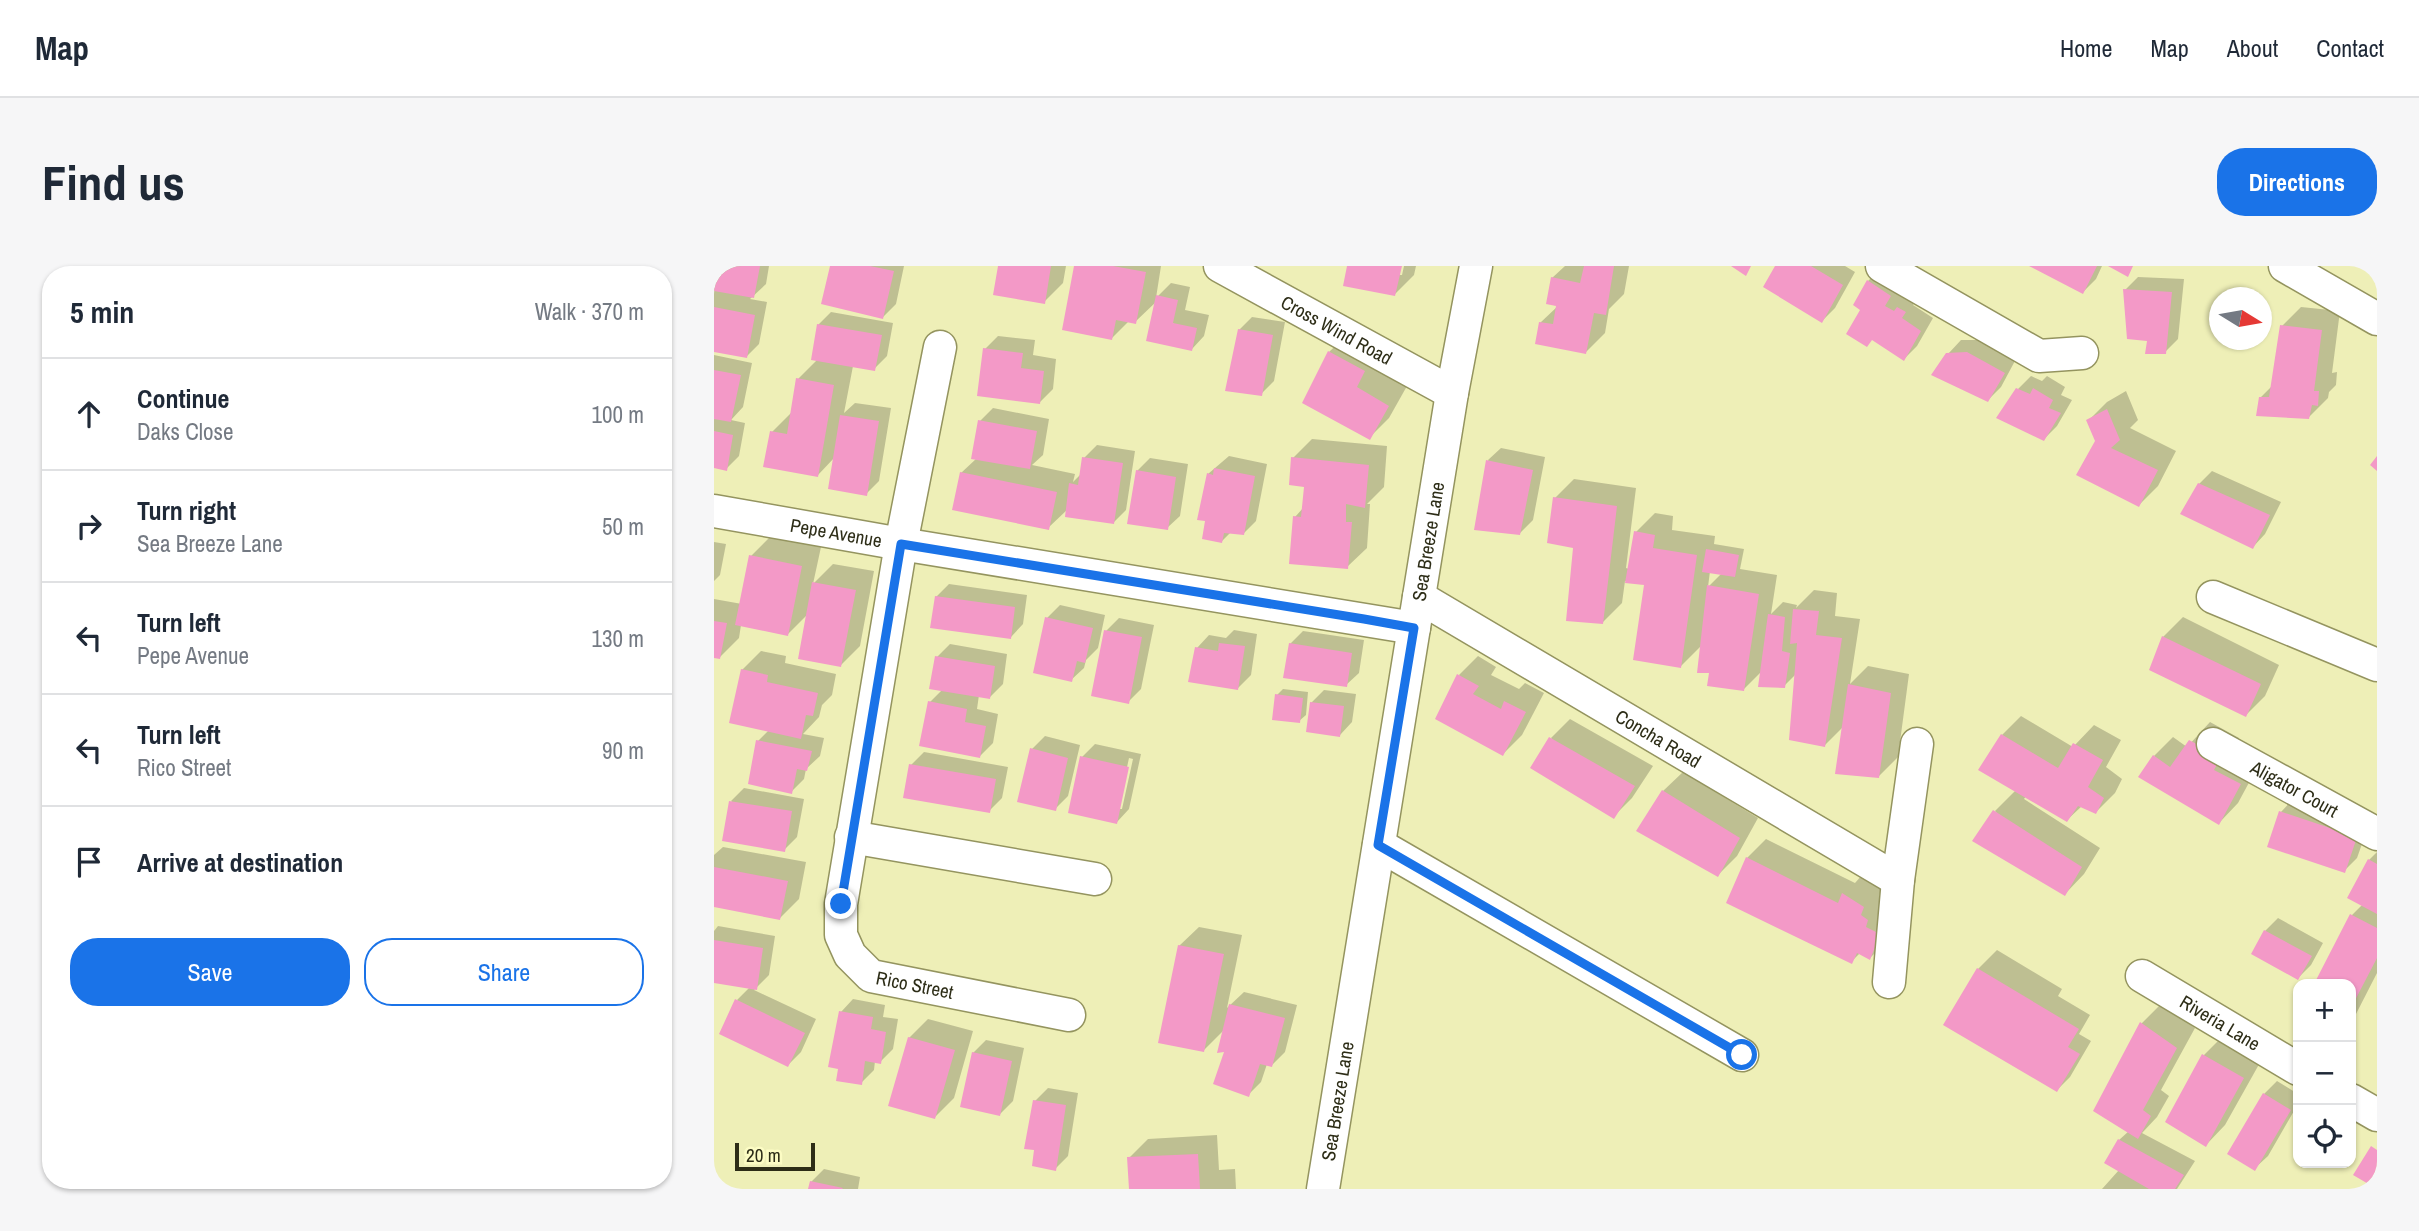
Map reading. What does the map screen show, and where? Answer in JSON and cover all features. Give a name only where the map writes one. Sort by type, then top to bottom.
[{"type":"street","name":"Cross Wind Road","points":[[1220,266],[1452,393]]},
{"type":"street","name":"Sea Breeze Lane","points":[[1323,1189],[1452,393],[1476,266]]},
{"type":"street","points":[[1882,266],[2039,356],[2082,354]]},
{"type":"street","points":[[2285,266],[2377,319]]},
{"type":"street","name":"Rico Street","points":[[940,347],[901,544],[851,838],[841,904],[841,935],[850,955],[871,976],[1069,1015]]},
{"type":"street","name":"Pepe Avenue","points":[[714,511],[1414,628]]},
{"type":"street","name":"Concha Road","points":[[1419,597],[1898,880]]},
{"type":"street","points":[[2213,597],[2377,665]]},
{"type":"street","points":[[1889,982],[1898,880],[1917,744]]},
{"type":"street","name":"Aligator Court","points":[[2213,744],[2377,835]]},
{"type":"street","points":[[851,838],[1094,879]]},
{"type":"street","points":[[1378,845],[1742,1055]]},
{"type":"street","name":"Riveria Lane","points":[[2142,976],[2293,1066]]},
{"type":"street","points":[[2356,1103],[2377,1115]]},
{"type":"building","points":[[714,266],[760,266],[754,298],[714,291]]},
{"type":"building","points":[[830,266],[870,266],[894,271],[883,319],[821,304]]},
{"type":"building","points":[[998,266],[1051,266],[1045,304],[993,295]]},
{"type":"building","points":[[1074,266],[1113,266],[1146,272],[1136,324],[1116,320],[1112,340],[1062,330]]},
{"type":"building","points":[[1347,266],[1402,266],[1395,296],[1343,286]]},
{"type":"building","points":[[1584,266],[1614,266],[1606,315],[1594,313],[1586,354],[1535,344],[1539,322],[1553,324],[1556,306],[1546,304],[1551,277],[1580,283]]},
{"type":"building","points":[[1731,266],[1751,266],[1746,276]]},
{"type":"building","points":[[1775,266],[1811,266],[1843,285],[1822,323],[1763,287]]},
{"type":"building","points":[[2029,266],[2097,266],[2083,294]]},
{"type":"building","points":[[2108,266],[2133,266],[2128,277]]},
{"type":"building","points":[[1867,280],[1891,296],[1885,306],[1894,311],[1897,307],[1906,312],[1902,318],[1921,331],[1904,361],[1872,340],[1867,347],[1846,334],[1860,310],[1853,305]]},
{"type":"building","points":[[2123,289],[2172,292],[2166,354],[2145,354],[2147,341],[2127,339]]},
{"type":"building","points":[[1156,295],[1178,300],[1173,323],[1197,328],[1192,351],[1146,341]]},
{"type":"building","points":[[714,307],[755,315],[747,358],[714,352]]},
{"type":"building","points":[[817,324],[882,335],[875,371],[811,360]]},
{"type":"building","points":[[2280,325],[2322,330],[2314,391],[2319,391],[2318,406],[2312,405],[2309,419],[2256,416],[2259,397],[2269,397]]},
{"type":"building","points":[[1238,329],[1273,335],[1262,396],[1225,391]]},
{"type":"building","points":[[983,348],[1023,353],[1021,368],[1044,371],[1040,404],[977,396]]},
{"type":"building","points":[[1328,351],[1365,371],[1357,387],[1389,406],[1370,440],[1302,403]]},
{"type":"building","points":[[1967,352],[2005,373],[1988,402],[1931,375],[1946,353]]},
{"type":"building","points":[[714,370],[741,375],[731,422],[714,419]]},
{"type":"building","points":[[796,378],[834,385],[818,477],[763,467],[770,431],[787,434]]},
{"type":"building","points":[[2016,388],[2030,394],[2033,388],[2053,400],[2049,408],[2061,413],[2044,441],[1996,418]]},
{"type":"building","points":[[2107,409],[2120,440],[2111,448],[2158,470],[2139,507],[2076,475],[2095,441],[2086,420]]},
{"type":"building","points":[[840,415],[879,421],[867,496],[828,489]]},
{"type":"building","points":[[978,420],[1037,431],[1030,469],[971,459]]},
{"type":"building","points":[[714,431],[733,435],[727,471],[714,468]]},
{"type":"building","points":[[2377,456],[2377,471],[2370,465]]},
{"type":"building","points":[[1082,457],[1123,463],[1114,524],[1065,517],[1069,483],[1078,485]]},
{"type":"building","points":[[1291,457],[1369,465],[1365,508],[1346,504],[1346,522],[1352,522],[1348,569],[1289,564],[1293,516],[1301,517],[1304,487],[1289,485]]},
{"type":"building","points":[[1486,460],[1533,470],[1520,535],[1474,530]]},
{"type":"building","points":[[1214,468],[1255,476],[1244,535],[1224,533],[1222,543],[1202,539],[1205,521],[1197,520],[1207,473],[1213,475]]},
{"type":"building","points":[[1136,470],[1176,477],[1168,530],[1127,524]]},
{"type":"building","points":[[960,472],[1057,492],[1049,530],[952,510]]},
{"type":"building","points":[[2198,483],[2270,515],[2253,549],[2180,514]]},
{"type":"building","points":[[1553,497],[1617,506],[1603,624],[1566,621],[1573,548],[1547,543]]},
{"type":"building","points":[[1634,531],[1655,535],[1653,548],[1697,555],[1681,668],[1633,660],[1644,585],[1625,583]]},
{"type":"building","points":[[1706,549],[1739,555],[1735,577],[1702,572]]},
{"type":"building","points":[[749,555],[802,566],[788,636],[735,625]]},
{"type":"building","points":[[812,582],[856,590],[841,667],[798,659]]},
{"type":"building","points":[[1707,585],[1759,594],[1744,691],[1707,686],[1709,673],[1697,673]]},
{"type":"building","points":[[935,596],[1015,607],[1011,639],[930,628]]},
{"type":"building","points":[[1793,609],[1819,611],[1816,635],[1842,638],[1825,747],[1789,740],[1797,643],[1790,644]]},
{"type":"building","points":[[1768,614],[1785,617],[1782,651],[1790,653],[1785,688],[1758,687]]},
{"type":"building","points":[[1045,617],[1093,628],[1085,663],[1077,661],[1072,682],[1033,673]]},
{"type":"building","points":[[714,621],[727,623],[720,659],[714,658]]},
{"type":"building","points":[[1104,630],[1142,637],[1129,704],[1091,696]]},
{"type":"building","points":[[2162,636],[2261,684],[2246,717],[2149,670]]},
{"type":"building","points":[[1219,643],[1245,646],[1238,690],[1188,682],[1195,647],[1218,651]]},
{"type":"building","points":[[1289,643],[1352,653],[1347,687],[1283,678]]},
{"type":"building","points":[[935,656],[995,666],[990,699],[929,689]]},
{"type":"building","points":[[741,669],[768,675],[767,682],[818,693],[813,716],[806,715],[801,739],[729,723]]},
{"type":"building","points":[[1457,674],[1479,686],[1473,694],[1501,709],[1504,701],[1526,712],[1503,756],[1435,719]]},
{"type":"building","points":[[1848,684],[1891,693],[1879,778],[1835,774]]},
{"type":"building","points":[[1275,694],[1303,698],[1300,723],[1272,720]]},
{"type":"building","points":[[928,701],[967,709],[965,722],[986,726],[980,758],[919,746]]},
{"type":"building","points":[[1310,702],[1344,706],[1340,737],[1306,732]]},
{"type":"building","points":[[2001,734],[2058,768],[2073,743],[2103,760],[2088,787],[2104,798],[2096,814],[2078,806],[2067,822],[1978,770]]},
{"type":"building","points":[[1549,737],[1635,786],[1614,819],[1530,768]]},
{"type":"building","points":[[756,740],[812,751],[807,771],[797,769],[792,794],[748,784]]},
{"type":"building","points":[[2189,740],[2221,757],[2214,770],[2241,784],[2219,825],[2138,777],[2153,755],[2170,767]]},
{"type":"building","points":[[1030,748],[1068,758],[1056,811],[1017,802]]},
{"type":"building","points":[[1080,756],[1129,767],[1117,824],[1068,813]]},
{"type":"building","points":[[909,764],[996,779],[990,813],[903,798]]},
{"type":"building","points":[[1662,790],[1740,838],[1718,877],[1636,831]]},
{"type":"building","points":[[729,801],[792,811],[785,852],[722,841]]},
{"type":"building","points":[[1993,810],[2082,867],[2065,896],[1972,841]]},
{"type":"building","points":[[2279,811],[2357,837],[2345,873],[2267,847]]},
{"type":"building","points":[[1746,857],[1838,903],[1842,893],[1864,907],[1861,915],[1868,920],[1866,927],[1880,934],[1870,960],[1857,953],[1852,964],[1726,903]]},
{"type":"building","points":[[2368,859],[2377,864],[2377,914],[2347,898]]},
{"type":"building","points":[[714,867],[788,881],[780,920],[714,907]]},
{"type":"building","points":[[2350,914],[2377,928],[2377,958],[2356,998],[2356,979],[2317,979]]},
{"type":"building","points":[[2264,930],[2312,956],[2296,979],[2251,954]]},
{"type":"building","points":[[714,940],[763,948],[757,990],[714,983]]},
{"type":"building","points":[[1178,945],[1224,954],[1204,1052],[1158,1043]]},
{"type":"building","points":[[1977,968],[2079,1029],[2068,1047],[2080,1054],[2057,1092],[1943,1025]]},
{"type":"building","points":[[735,999],[805,1033],[788,1067],[719,1034]]},
{"type":"building","points":[[1229,1004],[1285,1018],[1272,1067],[1260,1064],[1249,1097],[1213,1084],[1224,1052],[1217,1053]]},
{"type":"building","points":[[839,1011],[873,1017],[871,1029],[886,1032],[881,1064],[865,1061],[862,1085],[836,1081],[838,1069],[828,1067]]},
{"type":"building","points":[[2140,1022],[2177,1048],[2143,1110],[2151,1116],[2138,1139],[2093,1111]]},
{"type":"building","points":[[908,1037],[955,1050],[935,1119],[888,1106]]},
{"type":"building","points":[[972,1052],[1012,1061],[1000,1116],[960,1107]]},
{"type":"building","points":[[2202,1054],[2244,1078],[2206,1147],[2165,1122]]},
{"type":"building","points":[[2263,1093],[2291,1110],[2255,1171],[2227,1154]]},
{"type":"building","points":[[1033,1100],[1066,1105],[1056,1171],[1032,1166],[1034,1150],[1024,1149]]},
{"type":"building","points":[[2118,1139],[2184,1175],[2175,1189],[2149,1189],[2104,1163]]},
{"type":"building","points":[[2371,1146],[2377,1150],[2377,1189],[2353,1175]]},
{"type":"building","points":[[1198,1154],[1200,1189],[1129,1189],[1127,1157]]},
{"type":"building","points":[[810,1181],[843,1188],[808,1189]]},
{"type":"route","points":[[841,904],[901,544],[1364,619],[1414,628],[1378,845],[1742,1055]]}]
